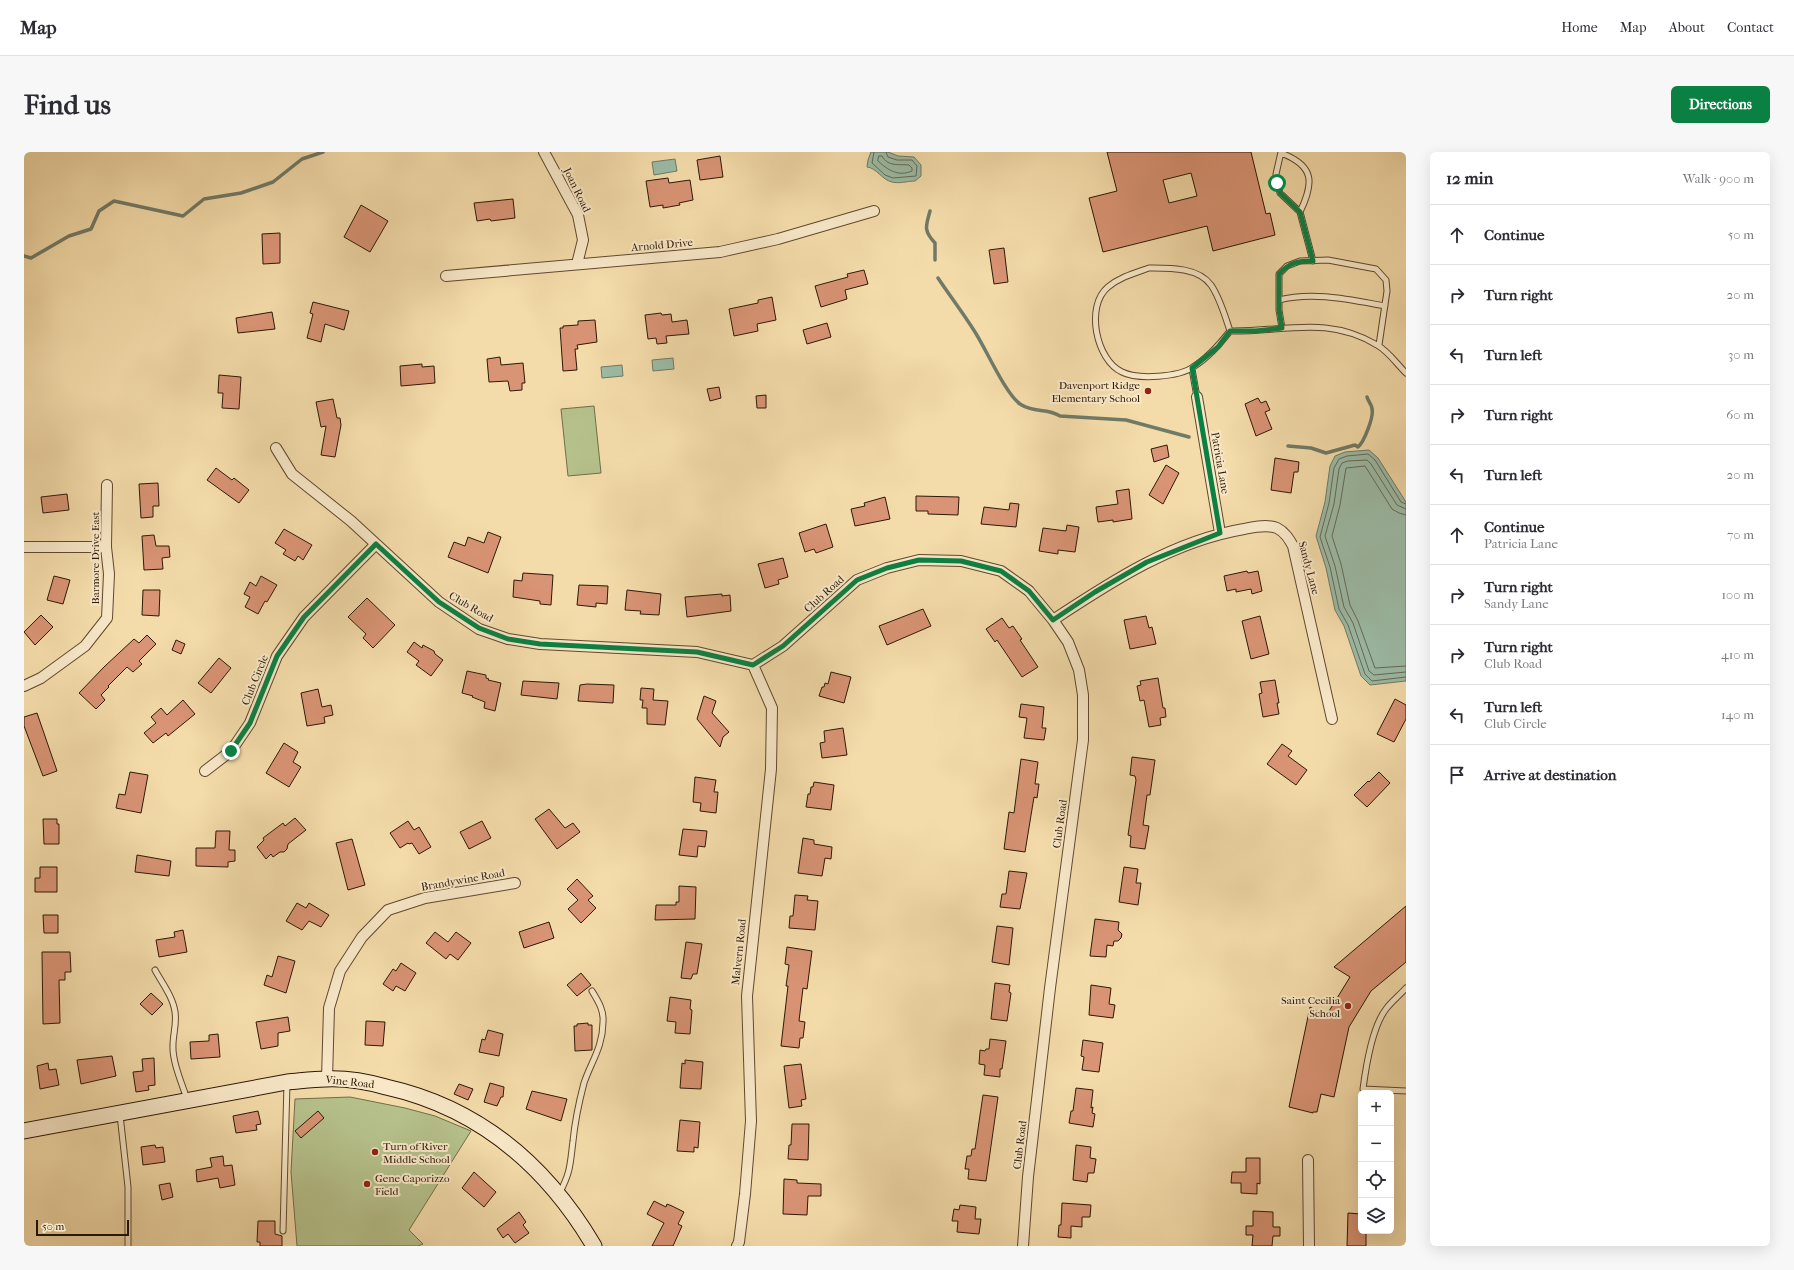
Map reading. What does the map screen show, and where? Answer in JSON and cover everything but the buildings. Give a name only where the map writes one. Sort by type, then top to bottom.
[{"type":"street","name":"Joan Road","points":[[544,152],[578,215],[583,240],[577,264]]},
{"type":"street","name":"Arnold Drive","points":[[446,276],[720,252],[778,239],[874,211]]},
{"type":"street","name":"Patricia Lane","points":[[1197,397],[1220,533]]},
{"type":"street","name":"Club Road","points":[[276,448],[292,474],[352,521],[439,602],[479,628],[508,639],[540,644],[697,652],[753,665],[783,646],[857,580],[887,568],[919,560],[961,561],[1001,571],[1029,591],[1053,620],[1068,642],[1080,670],[1083,695],[1083,740],[1050,988],[1028,1177],[1022,1246]]},
{"type":"street","name":"Barmore Drive East","points":[[24,686],[41,678],[85,646],[107,618],[109,574],[106,547],[107,485]]},
{"type":"street","name":"Sandy Lane","points":[[1053,620],[1095,592],[1147,562],[1220,533],[1260,526],[1277,528],[1286,534],[1293,546],[1332,718]]},
{"type":"street","name":"Club Circle","points":[[205,771],[231,751],[250,723],[277,656],[304,617],[376,544]]},
{"type":"street","points":[[24,548],[106,547]]},
{"type":"street","name":"Malvern Road","points":[[737,1246],[739,1242],[745,1194],[751,1122],[747,996],[771,769],[772,708],[753,665]]},
{"type":"street","name":"Brandywine Road","points":[[327,1078],[329,1008],[340,971],[362,937],[388,910],[425,898],[515,883]]},
{"type":"street","name":"Vine Road","points":[[24,1131],[287,1082],[327,1078],[372,1083],[403,1090],[440,1103],[477,1122],[507,1142],[532,1165],[559,1194],[594,1246]]},
{"type":"street","points":[[1308,1160],[1309,1246]]},
{"type":"lane","points":[[1300,212],[1310,186],[1309,177],[1304,166],[1281,152],[1276,174],[1280,193],[1300,212],[1313,261]]},
{"type":"lane","points":[[1282,328],[1279,300],[1279,274],[1287,266],[1300,261],[1328,260],[1376,269],[1386,280],[1387,291],[1378,345]]},
{"type":"lane","points":[[1149,268],[1183,269],[1197,275],[1210,284],[1218,299],[1230,331],[1218,347],[1192,368],[1166,376],[1141,378],[1122,372],[1109,361],[1099,342],[1095,322],[1098,301],[1107,288],[1122,278],[1149,268]]},
{"type":"lane","points":[[1279,300],[1292,296],[1342,299],[1385,306]]},
{"type":"lane","points":[[1230,331],[1256,331],[1310,326],[1347,330],[1378,345],[1406,373]]},
{"type":"lane","points":[[1192,368],[1197,397]]},
{"type":"lane","points":[[155,970],[171,1000],[175,1012],[176,1028],[173,1046],[179,1075],[187,1100]]},
{"type":"lane","points":[[1406,988],[1386,1009],[1377,1026],[1366,1063],[1363,1089],[1406,1091]]},
{"type":"lane","points":[[559,1194],[567,1179],[571,1162],[576,1116],[585,1082],[602,1041],[604,1021],[602,1010],[592,991]]},
{"type":"lane","points":[[283,1231],[287,1082]]},
{"type":"lane","points":[[120,1112],[127,1174],[128,1246]]},
{"type":"green space","points":[[594,406],[601,473],[568,476],[561,409]]},
{"type":"green space","name":"Turn of River Middle School","points":[[350,1097],[405,1108],[435,1116],[471,1131],[409,1230],[423,1244],[418,1246],[297,1246],[291,1172],[295,1099]]},
{"type":"water","points":[[871,152],[888,152],[898,156],[914,157],[921,165],[921,176],[915,181],[898,183],[888,181],[874,169],[867,167]]},
{"type":"water","points":[[675,159],[677,171],[654,175],[652,162]]},
{"type":"water","points":[[673,358],[674,369],[653,371],[652,360]]},
{"type":"water","points":[[622,365],[623,376],[602,378],[601,367]]},
{"type":"water","points":[[1369,450],[1378,458],[1406,502],[1406,681],[1370,685],[1361,676],[1344,626],[1335,610],[1326,568],[1316,536],[1325,502],[1330,466],[1335,456],[1345,452]]},
{"type":"waterway","points":[[24,256],[31,258],[69,236],[91,229],[99,211],[114,201],[183,216],[204,199],[241,193],[273,182],[302,159],[323,152]]},
{"type":"waterway","points":[[930,211],[926,228],[931,239],[935,243],[935,260]]},
{"type":"waterway","points":[[938,278],[975,332],[1008,390],[1020,404],[1031,409],[1055,413],[1060,416],[1126,420],[1189,437]]},
{"type":"waterway","points":[[1288,446],[1311,448],[1326,453],[1355,445],[1358,447],[1366,435],[1372,418],[1372,408],[1367,397]]},
{"type":"place","name":"Davenport Ridge Elementary School","points":[[1148,391]]},
{"type":"place","name":"Saint Cecilia School","points":[[1348,1006]]},
{"type":"place","name":"Turn of River Middle School","points":[[375,1152]]},
{"type":"place","name":"Gene Caporizzo Field","points":[[367,1184]]},
{"type":"route","points":[[231,751],[250,723],[277,656],[304,617],[376,544],[439,602],[479,628],[508,639],[540,644],[697,652],[753,665],[783,646],[857,580],[887,568],[919,560],[961,561],[1001,571],[1029,591],[1053,620],[1095,592],[1147,562],[1220,533],[1192,368],[1218,347],[1230,331],[1256,331],[1282,328],[1279,310],[1279,274],[1287,266],[1300,261],[1313,261],[1300,212],[1280,193],[1277,183]]}]
